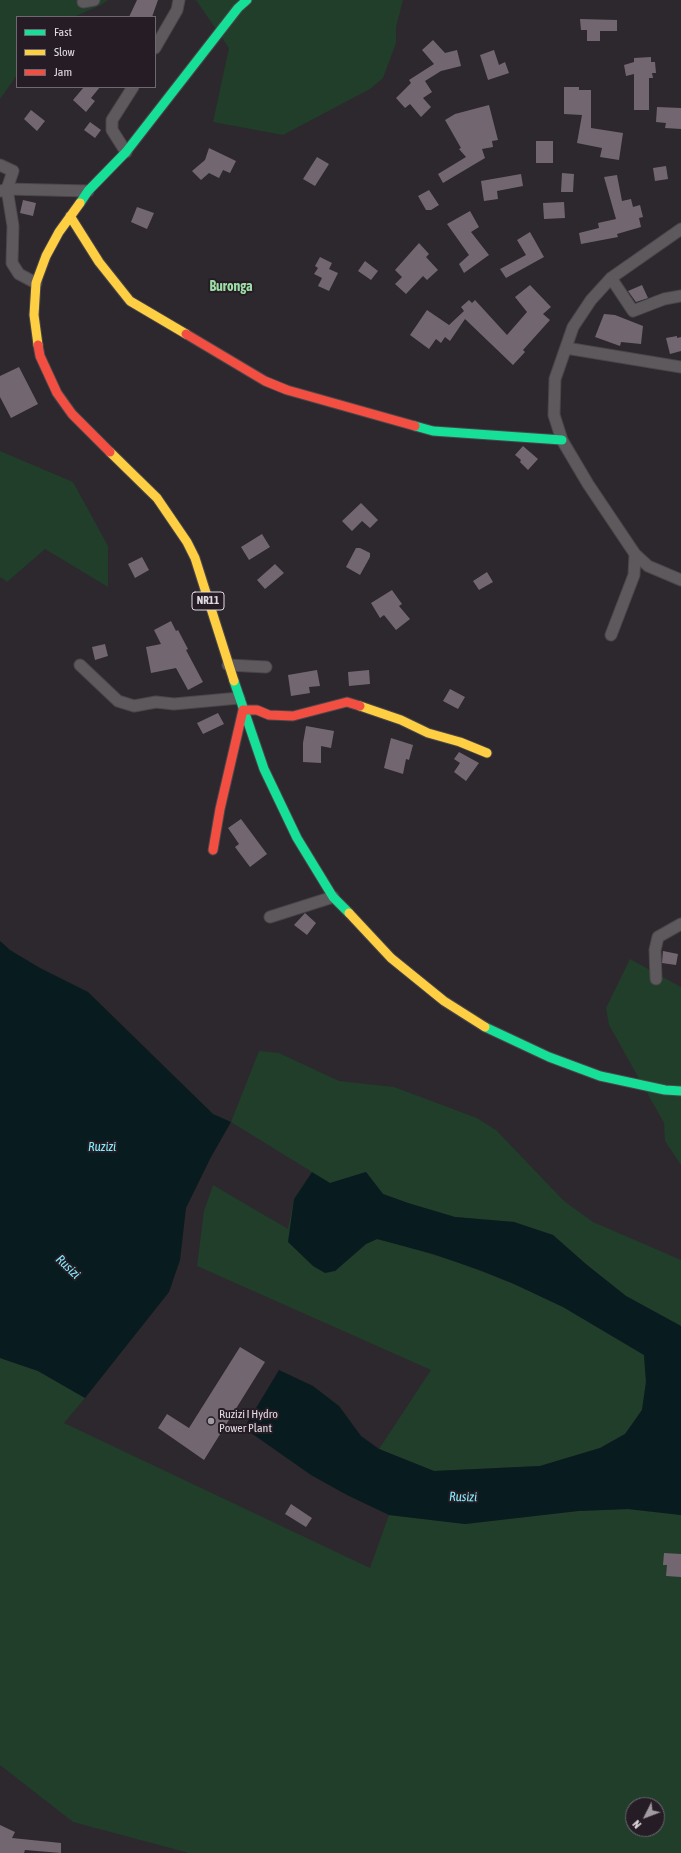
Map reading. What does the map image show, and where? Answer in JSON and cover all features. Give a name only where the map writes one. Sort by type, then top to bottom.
[{"type":"main road","name":"NR11","points":[[248,0],[238,8],[126,152],[88,191],[59,232],[46,256],[36,283],[34,315],[40,356],[57,393],[72,414],[157,498],[177,525],[195,558],[228,665],[264,769],[297,838],[333,897],[391,958],[444,1001],[487,1028],[549,1057],[600,1076],[665,1090],[681,1091]]},
{"type":"main road","points":[[70,216],[99,262],[130,300],[265,381],[287,390],[434,432],[562,440]]},
{"type":"main road","points":[[213,850],[220,809],[243,710],[257,710],[269,715],[293,716],[346,702],[401,720],[428,733],[460,742],[487,753]]},
{"type":"street","points":[[156,46],[177,10],[179,0]]},
{"type":"street","points":[[126,152],[112,130],[112,120],[132,88]]},
{"type":"street","points":[[0,165],[12,171],[4,190],[13,226],[12,263],[19,274],[36,283]]},
{"type":"street","points":[[4,190],[88,191]]},
{"type":"street","points":[[681,229],[612,278],[592,300],[573,327],[555,379],[554,402],[554,414],[562,440],[588,484],[635,554],[648,566],[681,580]]},
{"type":"street","points":[[612,278],[633,312],[664,299],[681,296]]},
{"type":"street","points":[[566,348],[681,367]]},
{"type":"street","points":[[611,635],[634,575],[635,554]]},
{"type":"street","points":[[80,665],[118,701],[134,706],[156,702],[174,704],[239,698]]},
{"type":"street","points":[[228,665],[266,667]]},
{"type":"street","points":[[270,917],[333,897]]},
{"type":"street","points":[[656,979],[655,950],[658,937],[681,924]]},
{"type":"green space","points":[[0,0],[108,0],[101,5],[76,16],[16,16],[16,76],[0,99]]},
{"type":"green space","points":[[196,0],[403,0],[396,27],[396,43],[383,78],[370,89],[283,135],[213,122],[229,48]]},
{"type":"green space","points":[[0,451],[73,482],[108,546],[108,587],[45,549],[7,582],[0,577]]},
{"type":"green space","points":[[630,959],[681,987],[681,1165],[665,1141],[664,1123],[609,1025],[606,1008]]},
{"type":"green space","points":[[259,1051],[279,1053],[339,1081],[394,1087],[477,1118],[496,1130],[564,1201],[593,1222],[681,1260],[681,1326],[626,1296],[587,1265],[553,1235],[514,1222],[455,1217],[408,1203],[383,1194],[366,1172],[330,1183],[335,1271],[366,1244],[377,1239],[391,1242],[460,1263],[514,1284],[563,1307],[644,1355],[646,1382],[642,1410],[625,1434],[600,1448],[540,1466],[434,1471],[379,1449],[431,1370],[197,1266],[204,1211],[213,1185],[288,1229],[294,1199],[312,1172],[231,1122]]},
{"type":"green space","points":[[0,1358],[38,1371],[85,1398],[64,1423],[370,1568],[389,1515],[465,1524],[578,1511],[628,1509],[681,1515],[681,1853],[189,1853],[73,1822],[0,1765]]},
{"type":"water","name":"Ruzizi","points":[[0,941],[10,950],[40,968],[88,992],[213,1114],[231,1122],[211,1157],[186,1208],[180,1260],[169,1292],[85,1398],[38,1371],[0,1358]]},
{"type":"water","name":"Rusizi","points":[[312,1172],[330,1183],[366,1172],[383,1194],[408,1203],[455,1217],[514,1222],[553,1235],[587,1265],[626,1296],[681,1326],[681,1515],[628,1509],[578,1511],[465,1524],[389,1515],[347,1495],[311,1475],[244,1428],[279,1370],[313,1386],[339,1406],[361,1436],[379,1449],[434,1471],[540,1466],[600,1448],[625,1434],[642,1410],[646,1382],[644,1355],[563,1307],[514,1284],[433,1254],[377,1239],[366,1244],[335,1271],[325,1273],[313,1266],[288,1242],[294,1199]]},
{"type":"building","points":[[137,0],[158,0],[152,16],[129,16]]},
{"type":"building","points":[[580,19],[617,20],[617,31],[600,31],[600,41],[587,41],[587,30],[581,30]]},
{"type":"building","points":[[433,40],[445,53],[457,50],[461,66],[441,71],[425,81],[432,92],[423,98],[431,107],[421,117],[410,104],[405,108],[396,98],[411,83],[409,80],[434,64],[422,50]]},
{"type":"building","points":[[494,50],[499,65],[505,62],[509,73],[488,80],[480,55]]},
{"type":"building","points":[[651,57],[651,62],[655,62],[656,73],[652,73],[653,78],[649,78],[649,110],[634,110],[634,74],[626,76],[624,65],[634,62],[634,58]]},
{"type":"building","points":[[564,87],[579,87],[579,90],[591,90],[591,128],[623,133],[619,160],[600,157],[602,148],[577,143],[582,115],[564,114]]},
{"type":"building","points":[[83,88],[99,88],[91,98],[95,101],[86,112],[73,100]]},
{"type":"building","points":[[489,105],[498,140],[492,141],[493,147],[482,149],[485,158],[443,183],[438,174],[466,157],[459,149],[461,148],[445,120],[455,114]]},
{"type":"building","points":[[657,107],[681,108],[681,129],[665,128],[666,123],[656,122]]},
{"type":"building","points":[[31,110],[45,121],[37,131],[24,119]]},
{"type":"building","points":[[90,122],[101,130],[95,138],[84,130]]},
{"type":"building","points":[[536,141],[553,141],[553,163],[536,163]]},
{"type":"building","points":[[209,148],[236,161],[230,173],[223,170],[219,178],[209,173],[201,180],[192,171],[205,160]]},
{"type":"building","points":[[317,157],[329,164],[315,186],[303,179]]},
{"type":"building","points":[[666,166],[668,179],[655,181],[653,168]]},
{"type":"building","points":[[562,173],[574,174],[573,192],[561,192]]},
{"type":"building","points":[[521,174],[523,186],[497,191],[498,199],[484,201],[481,181]]},
{"type":"building","points":[[617,175],[622,201],[631,199],[633,207],[640,205],[643,217],[639,218],[641,227],[617,234],[618,237],[581,244],[579,233],[599,228],[598,223],[616,219],[604,177]]},
{"type":"building","points":[[429,190],[439,205],[431,210],[426,210],[418,196]]},
{"type":"building","points":[[23,200],[36,203],[33,216],[20,213]]},
{"type":"building","points":[[564,202],[565,218],[544,219],[543,203]]},
{"type":"building","points":[[137,207],[154,213],[147,229],[131,222]]},
{"type":"building","points":[[470,211],[479,227],[471,232],[489,255],[464,273],[459,264],[469,255],[447,224]]},
{"type":"building","points":[[530,232],[544,257],[506,278],[500,269],[526,255],[517,240]]},
{"type":"building","points":[[419,243],[429,254],[426,257],[438,270],[427,280],[423,276],[406,294],[395,284],[402,277],[395,270]]},
{"type":"building","points":[[320,257],[332,263],[329,269],[338,273],[329,291],[318,286],[322,278],[314,274],[318,268],[315,266]]},
{"type":"building","points":[[365,261],[378,271],[371,280],[358,271]]},
{"type":"building","points":[[530,285],[551,307],[543,314],[550,320],[523,350],[525,352],[513,365],[465,319],[450,341],[445,337],[441,343],[436,339],[429,349],[410,335],[427,310],[449,325],[464,311],[461,307],[469,300],[472,303],[475,300],[507,335],[527,312],[515,297]]},
{"type":"building","points":[[642,285],[648,298],[636,302],[628,291]]},
{"type":"building","points":[[604,314],[615,315],[643,326],[641,344],[621,342],[620,346],[595,337]]},
{"type":"building","points":[[677,336],[677,338],[681,337],[681,351],[670,354],[666,338]]},
{"type":"building","points":[[19,367],[38,404],[11,418],[0,397],[0,376]]},
{"type":"building","points":[[523,446],[538,459],[528,470],[520,462],[521,460],[515,455]]},
{"type":"building","points":[[361,503],[378,520],[370,528],[362,521],[352,531],[342,521]]},
{"type":"building","points":[[262,534],[270,547],[249,560],[241,547]]},
{"type":"building","points":[[356,548],[360,548],[370,553],[370,557],[360,575],[346,567]]},
{"type":"building","points":[[142,557],[149,570],[135,578],[128,564]]},
{"type":"building","points":[[275,564],[284,573],[265,589],[257,580]]},
{"type":"building","points":[[487,572],[493,582],[479,590],[473,581]]},
{"type":"building","points":[[392,590],[402,604],[399,606],[410,619],[396,630],[384,615],[380,618],[371,603]]},
{"type":"building","points":[[171,621],[176,631],[178,630],[188,649],[186,650],[203,682],[188,690],[176,668],[151,673],[146,647],[161,644],[154,630]]},
{"type":"building","points":[[105,644],[108,656],[95,660],[92,647]]},
{"type":"building","points":[[317,670],[320,686],[309,687],[310,693],[291,696],[288,675]]},
{"type":"building","points":[[369,670],[370,684],[349,686],[348,672]]},
{"type":"building","points":[[450,689],[465,697],[458,709],[443,701]]},
{"type":"building","points":[[218,713],[224,724],[203,734],[197,723]]},
{"type":"building","points":[[306,726],[334,731],[331,748],[321,746],[321,763],[303,762],[303,743]]},
{"type":"building","points":[[391,738],[413,745],[409,760],[406,759],[403,774],[384,768]]},
{"type":"building","points":[[459,752],[479,763],[466,781],[454,772],[460,763],[454,759]]},
{"type":"building","points":[[241,819],[267,854],[250,867],[235,847],[239,844],[228,828]]},
{"type":"building","points":[[305,913],[316,923],[307,935],[294,925]]},
{"type":"building","points":[[663,951],[678,954],[676,965],[662,963]]},
{"type":"building","name":"Ruzizi I Hydro Power Plant","points":[[240,1347],[265,1362],[204,1460],[158,1428],[167,1414],[189,1428]]},
{"type":"building","points":[[291,1504],[312,1518],[306,1527],[285,1514]]},
{"type":"building","points":[[664,1553],[681,1554],[681,1577],[666,1576],[667,1565],[663,1565]]},
{"type":"building","points":[[0,1825],[15,1832],[12,1838],[61,1843],[61,1853],[25,1850],[24,1853],[0,1853]]},
{"type":"traffic: fast","points":[[80,203],[88,191],[126,152],[238,8],[247,0]]},
{"type":"traffic: fast","points":[[415,426],[433,431],[562,440]]},
{"type":"traffic: fast","points":[[234,681],[264,769],[297,838],[333,897],[349,913]]},
{"type":"traffic: fast","points":[[485,1027],[549,1057],[600,1076],[665,1090],[681,1091]]},
{"type":"traffic: slow","points":[[38,345],[34,315],[36,283],[46,256],[59,232],[80,203]]},
{"type":"traffic: slow","points":[[70,216],[99,262],[130,301],[186,334]]},
{"type":"traffic: slow","points":[[110,452],[157,498],[187,542],[195,558],[234,681]]},
{"type":"traffic: slow","points":[[360,706],[401,720],[428,733],[460,742],[487,753]]},
{"type":"traffic: slow","points":[[349,913],[391,958],[444,1001],[485,1027]]},
{"type":"traffic: jam","points":[[186,334],[265,381],[287,390],[415,426]]},
{"type":"traffic: jam","points":[[38,345],[40,356],[57,393],[72,414],[110,452]]},
{"type":"traffic: jam","points":[[213,850],[220,809],[243,710],[257,710],[269,715],[293,716],[347,702],[360,706]]},
{"type":"place","name":"Ruzizi I Hydro Power Plant","points":[[211,1421]]},
{"type":"district","name":"Buronga","points":[[231,287]]}]
